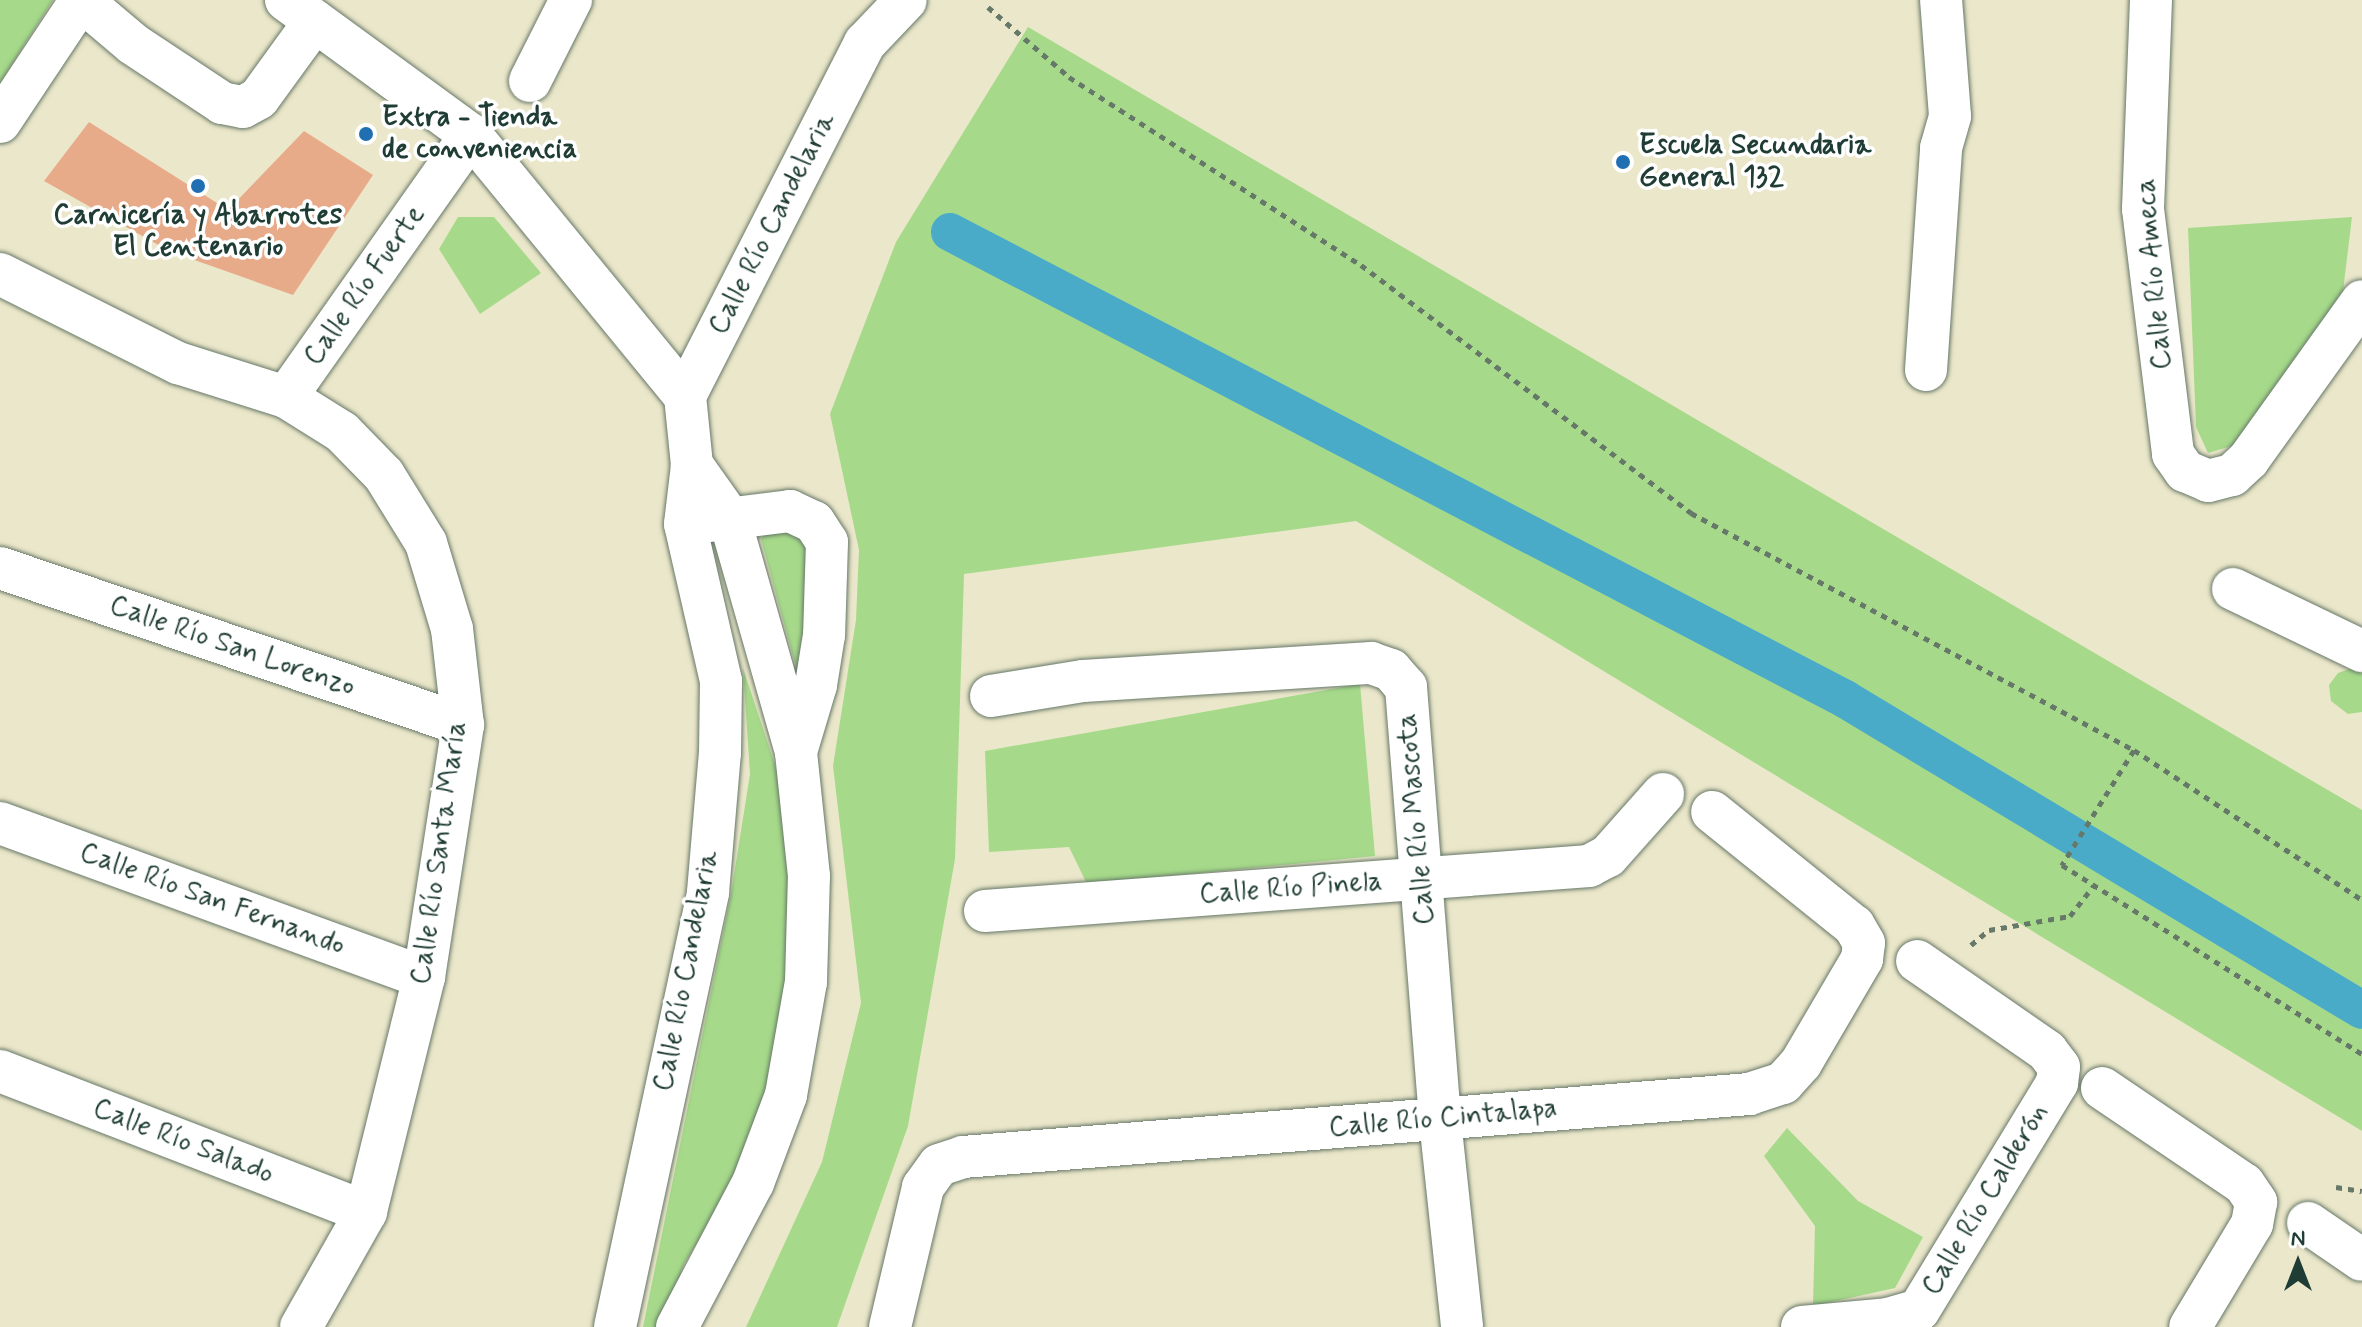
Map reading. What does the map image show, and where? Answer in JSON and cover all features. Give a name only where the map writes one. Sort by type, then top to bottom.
[{"type":"street","points":[[0,122],[81,0],[133,44],[222,103],[243,107],[259,98],[301,11],[471,135],[685,396]]},
{"type":"street","points":[[530,81],[571,0]]},
{"type":"street","name":"Calle Río Candelaria","points":[[621,1285],[708,892],[718,768],[721,681],[685,524],[692,465],[685,396],[865,43],[906,0]]},
{"type":"street","points":[[1926,370],[1941,148],[1950,116],[1941,0]]},
{"type":"street","name":"Calle Río Ameca","points":[[2151,0],[2143,209],[2173,454],[2185,471],[2208,481],[2232,475],[2249,459],[2362,301]]},
{"type":"street","name":"Calle Río Fuerte","points":[[286,397],[471,135]]},
{"type":"street","name":"Calle Río Santa María","points":[[0,274],[178,363],[286,397],[342,432],[384,475],[426,543],[452,629],[463,725],[424,977],[366,1212],[301,1327]]},
{"type":"street","name":"Calle Río Candelaria","points":[[692,465],[729,517],[796,752]]},
{"type":"street","points":[[677,1327],[753,1183],[786,1095],[806,982],[809,892],[796,752],[822,647],[827,542],[814,522],[790,511],[685,524]]},
{"type":"street","name":"Calle Río San Lorenzo","points":[[0,568],[463,725]]},
{"type":"street","points":[[2233,589],[2362,651]]},
{"type":"street","name":"Calle Río Mascota","points":[[991,696],[1159,676],[1371,663],[1391,670],[1406,687],[1424,880],[1440,1120],[1462,1327]]},
{"type":"street","name":"Calle Río Pinela","points":[[985,911],[1589,866],[1608,856],[1663,794]]},
{"type":"street","name":"Calle Río Cintalapa","points":[[890,1327],[923,1187],[939,1165],[963,1157],[1749,1094],[1783,1083],[1801,1063],[1862,959],[1864,943],[1854,926],[1712,812]]},
{"type":"street","name":"Calle Río San Fernando","points":[[0,823],[424,977]]},
{"type":"street","name":"Calle Río Calderón","points":[[1802,1327],[1888,1319],[1919,1310],[2057,1083],[2059,1067],[2047,1051],[1917,961]]},
{"type":"street","name":"Calle Río Salado","points":[[0,1071],[366,1212]]},
{"type":"street","points":[[2102,1088],[2244,1184],[2256,1202],[2252,1224],[2190,1327]]},
{"type":"street","points":[[2308,1223],[2362,1260]]},
{"type":"street","points":[[600,1327],[621,1285]]},
{"type":"street","points":[[615,1327],[621,1285]]},
{"type":"path","points":[[988,7],[1069,77],[1361,265],[1691,513],[2134,750],[2362,900]]},
{"type":"path","points":[[2134,750],[2062,865],[2362,1054]]},
{"type":"path","points":[[1971,945],[1989,930],[2070,916],[2094,885]]},
{"type":"path","points":[[2336,1187],[2362,1191]]},
{"type":"green space","points":[[0,0],[53,0],[0,83]]},
{"type":"green space","points":[[1028,27],[2362,810],[2362,1131],[1356,521],[964,574],[955,859],[908,1126],[837,1327],[746,1327],[822,1162],[861,1003],[833,766],[856,620],[859,550],[830,414],[896,242]]},
{"type":"green space","points":[[458,217],[494,217],[541,273],[480,314],[439,249]]},
{"type":"green space","points":[[2352,217],[2343,291],[2238,444],[2208,453],[2196,427],[2188,228]]},
{"type":"green space","points":[[771,523],[804,532],[813,579],[799,678],[761,539]]},
{"type":"green space","points":[[743,668],[777,771],[792,886],[780,1054],[733,1184],[684,1264],[663,1327],[643,1327],[731,894],[750,774]]},
{"type":"green space","points":[[2352,668],[2362,671],[2362,712],[2348,714],[2331,701],[2329,685],[2338,673]]},
{"type":"green space","points":[[1360,684],[1375,856],[1087,884],[1069,847],[989,852],[985,751]]},
{"type":"green space","points":[[1787,1128],[1858,1201],[1923,1237],[1895,1288],[1813,1306],[1815,1226],[1764,1156]]},
{"type":"building","points":[[89,122],[228,210],[304,131],[373,175],[293,295],[169,251],[44,181]]},
{"type":"waterway","points":[[950,232],[1845,699],[2362,1010]]},
{"type":"place","name":"Extra - Tienda de conveniencia","points":[[366,134]]},
{"type":"place","name":"Escuela Secundaria General 132","points":[[1623,162]]},
{"type":"place","name":"Carnicería y Abarrotes El Centenario","points":[[198,186]]}]
